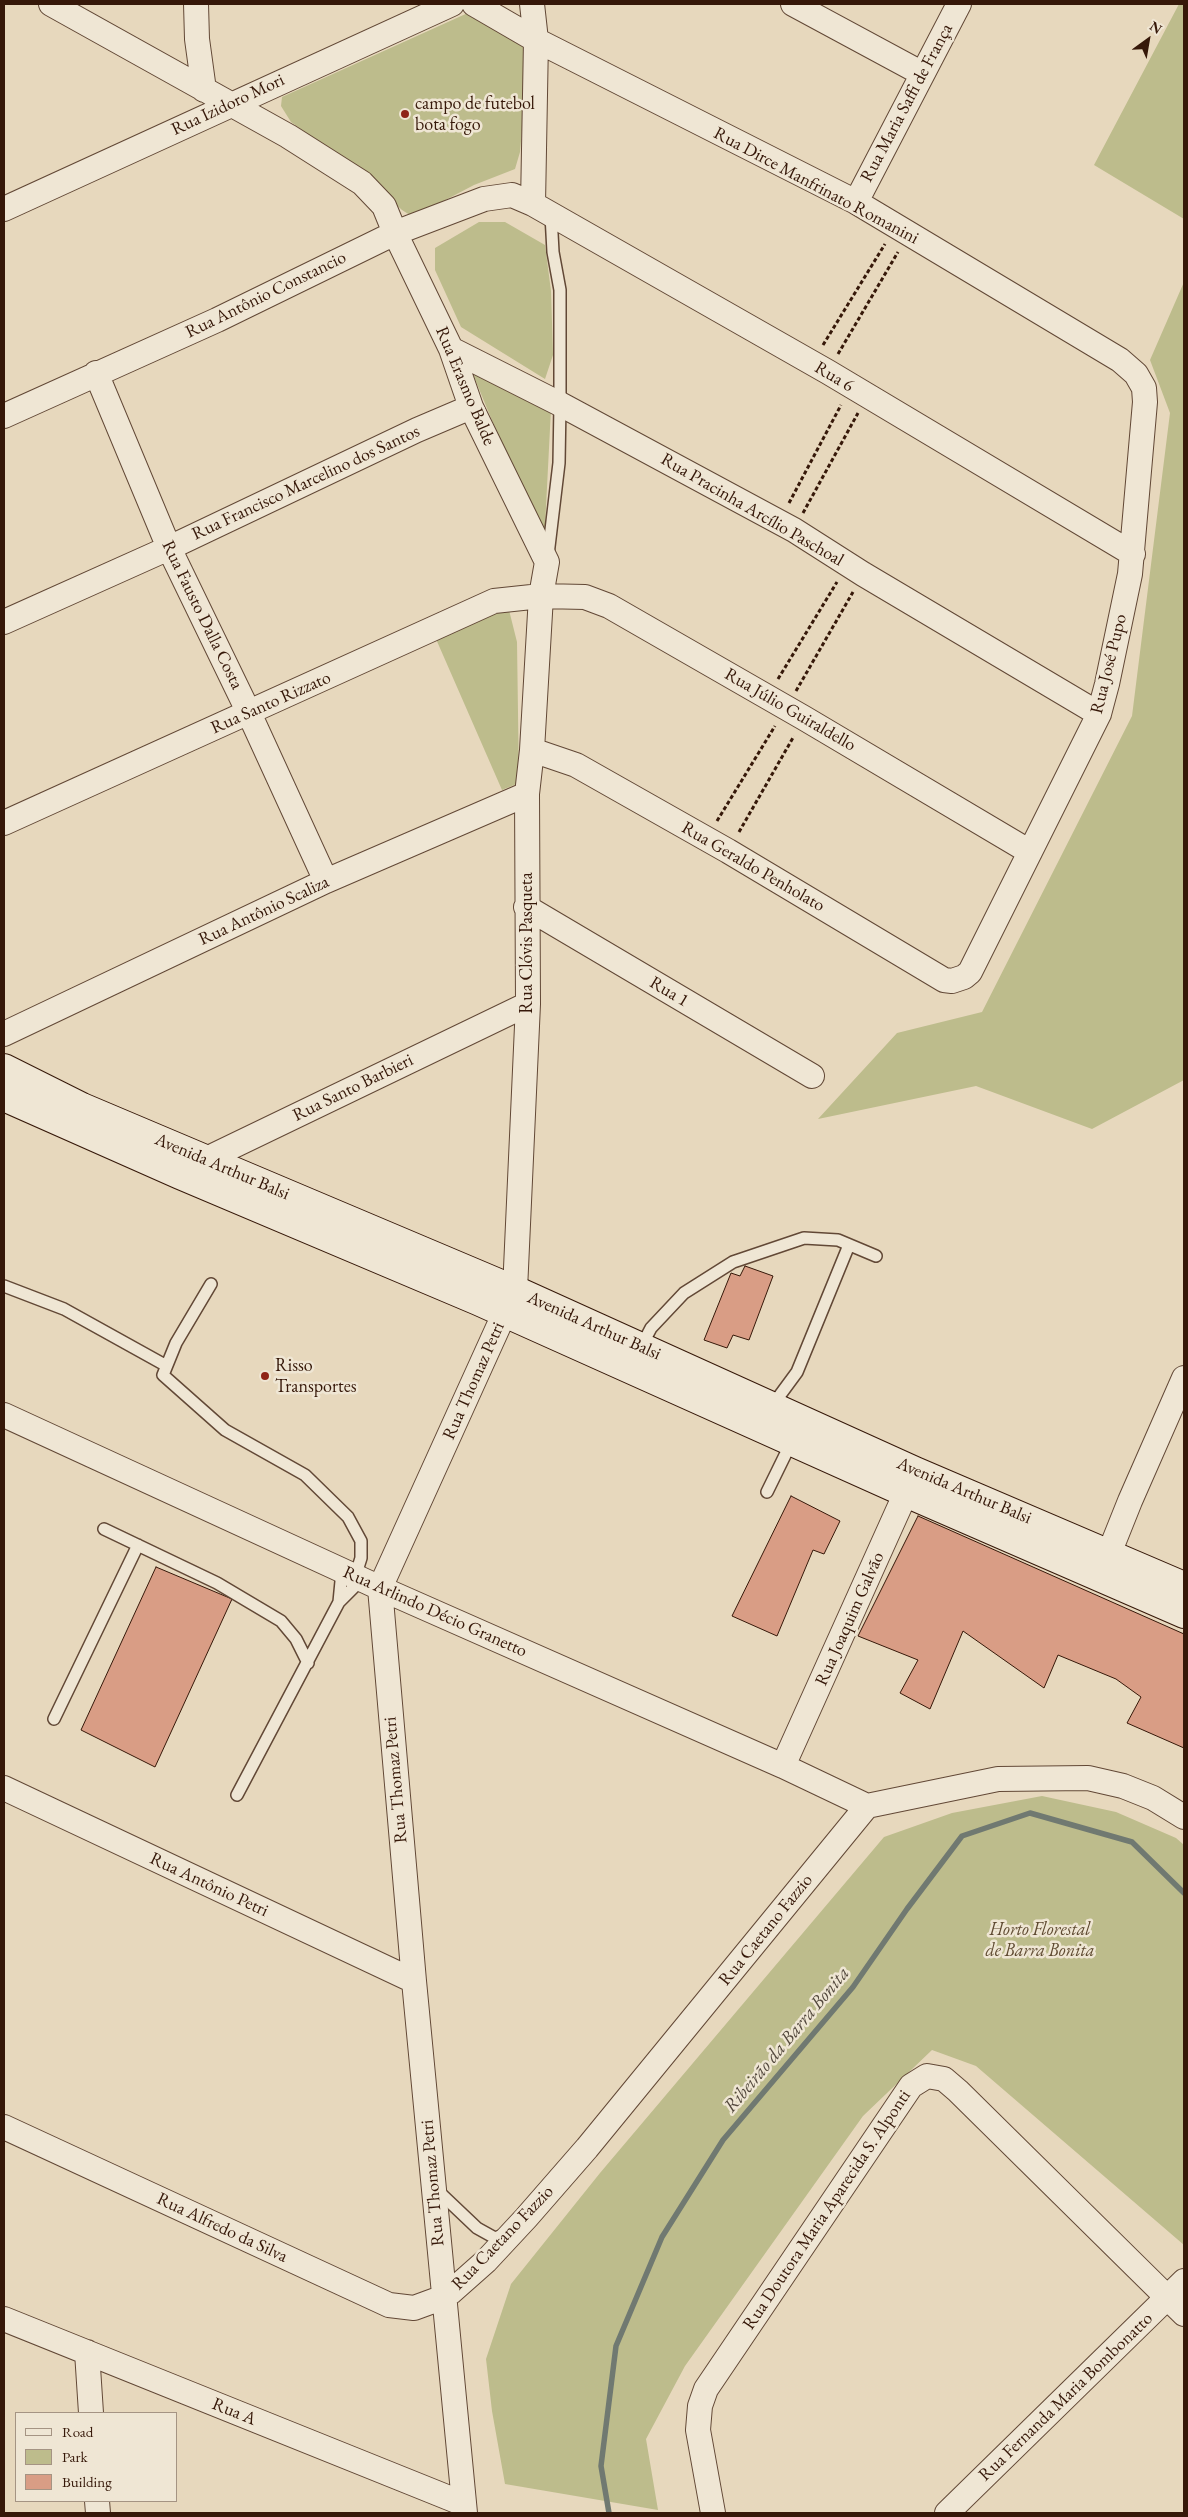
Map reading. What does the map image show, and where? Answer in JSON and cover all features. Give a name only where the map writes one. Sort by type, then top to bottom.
[{"type":"main road","name":"Avenida Arthur Balsi","points":[[4,1068],[82,1108],[204,1159],[636,1358],[792,1441],[911,1482],[1105,1565],[1184,1586]]},
{"type":"main road","name":"Avenida Arthur Balsi","points":[[4,1097],[180,1175],[510,1301]]},
{"type":"main road","name":"Avenida Arthur Balsi","points":[[636,1358],[772,1406],[911,1482]]},
{"type":"main road","name":"Avenida Arthur Balsi","points":[[1105,1565],[1184,1614]]},
{"type":"street","name":"Rua Erasmo Balde","points":[[51,4],[288,136],[362,183],[384,206],[394,233],[451,348],[471,407],[547,562]]},
{"type":"street","points":[[196,4],[197,39],[204,90]]},
{"type":"street","name":"Rua Izidoro Mori","points":[[4,209],[452,4]]},
{"type":"street","name":"Rua Dirce Manfrinato Romanini","points":[[474,4],[536,40],[856,202],[1120,360],[1136,374],[1144,388]]},
{"type":"street","points":[[532,4],[536,40],[542,209]]},
{"type":"street","points":[[793,4],[921,73]]},
{"type":"street","name":"Rua Maria Saffi de França","points":[[856,202],[921,73],[959,4]]},
{"type":"street","name":"Rua Antônio Constancio","points":[[4,416],[217,320],[394,233],[484,199],[512,195],[542,209]]},
{"type":"street","name":"Rua 6","points":[[542,209],[820,368],[1133,554]]},
{"type":"street","name":"Rua Pracinha Arcílio Paschoal","points":[[451,348],[787,525],[855,569],[1099,714]]},
{"type":"street","name":"Rua Fausto Dalla Costa","points":[[96,373],[168,548],[249,713],[326,881]]},
{"type":"street","name":"Rua José Pupo","points":[[970,972],[1099,714],[1113,656],[1133,554],[1145,402],[1144,388]]},
{"type":"street","name":"Rua Francisco Marcelino dos Santos","points":[[4,622],[168,548],[417,430],[471,407]]},
{"type":"street","points":[[542,596],[547,562]]},
{"type":"street","name":"Rua Santo Rizzato","points":[[4,823],[494,601],[542,596]]},
{"type":"street","name":"Rua Júlio Guiraldello","points":[[542,596],[585,597],[609,606],[786,707],[1030,852]]},
{"type":"street","name":"Rua Clóvis Pasqueta","points":[[510,1301],[528,1004],[526,908],[527,794],[532,750],[542,596]]},
{"type":"street","name":"Rua Geraldo Penholato","points":[[532,750],[576,765],[728,851],[944,980],[959,980],[970,972]]},
{"type":"street","name":"Rua Antônio Scaliza","points":[[4,1034],[326,881],[527,794]]},
{"type":"street","name":"Rua 1","points":[[526,908],[812,1076]]},
{"type":"street","name":"Rua Santo Barbieri","points":[[180,1175],[204,1159],[528,1004]]},
{"type":"street","name":"Rua Thomaz Petri","points":[[465,2509],[414,1981],[359,1579],[510,1301]]},
{"type":"street","points":[[1105,1565],[1130,1501],[1184,1378]]},
{"type":"street","name":"Rua Arlindo Décio Granetto","points":[[4,1415],[359,1579],[783,1766],[867,1806]]},
{"type":"street","name":"Rua Joaquim Galvão","points":[[783,1766],[911,1482]]},
{"type":"street","points":[[867,1806],[998,1779],[1088,1778],[1123,1786],[1146,1795],[1184,1817]]},
{"type":"street","name":"Rua Antônio Petri","points":[[4,1788],[414,1981]]},
{"type":"street","name":"Rua Caetano Fazzio","points":[[444,2298],[486,2261],[588,2148],[867,1806]]},
{"type":"street","name":"Rua Doutora Maria Aparecida S. Alponti","points":[[713,2513],[698,2430],[700,2406],[706,2389],[911,2086],[928,2076],[944,2079],[958,2091],[1176,2289],[1184,2314]]},
{"type":"street","name":"Rua Alfredo da Silva","points":[[4,2127],[389,2305],[414,2308],[444,2298]]},
{"type":"street","name":"Rua Fernanda Maria Bombonatto","points":[[948,2513],[1176,2289]]},
{"type":"street","name":"Rua A","points":[[4,2319],[465,2509]]},
{"type":"street","points":[[86,2352],[91,2412]]},
{"type":"lane","points":[[542,209],[560,290],[559,463],[547,562]]},
{"type":"lane","points":[[636,1358],[651,1328],[684,1293],[733,1262],[804,1238],[838,1240],[876,1256]]},
{"type":"lane","points":[[772,1406],[797,1372],[849,1245]]},
{"type":"lane","points":[[211,1284],[165,1365],[163,1375],[225,1430],[305,1475],[348,1517],[361,1541],[359,1579],[339,1602],[237,1795]]},
{"type":"lane","points":[[4,1286],[64,1309],[165,1365]]},
{"type":"lane","points":[[767,1492],[792,1441]]},
{"type":"lane","points":[[104,1529],[217,1583],[281,1621],[296,1639],[308,1663]]},
{"type":"lane","points":[[54,1719],[138,1545]]},
{"type":"lane","points":[[339,1602],[359,1579]]},
{"type":"lane","points":[[434,2186],[477,2228],[495,2238],[512,2232]]},
{"type":"path","points":[[820,368],[902,230]]},
{"type":"path","points":[[820,368],[902,230]]},
{"type":"path","points":[[787,525],[859,392]]},
{"type":"path","points":[[787,525],[859,392]]},
{"type":"path","points":[[728,851],[786,707],[855,569]]},
{"type":"path","points":[[706,839],[786,707],[855,569]]},
{"type":"green space","points":[[1179,4],[1184,4],[1184,219],[1094,165]]},
{"type":"green space","name":"campo de futebol bota fogo","points":[[470,12],[524,46],[526,87],[520,152],[515,169],[474,185],[413,217],[402,210],[359,171],[291,122],[281,106],[282,97]]},
{"type":"green space","points":[[479,222],[505,222],[545,245],[551,291],[553,355],[545,379],[461,327],[435,270],[435,248]]},
{"type":"green space","points":[[1184,282],[1184,1080],[1092,1129],[976,1086],[818,1119],[897,1033],[982,1012],[1132,716],[1170,413],[1150,360]]},
{"type":"green space","points":[[472,372],[551,409],[544,546]]},
{"type":"green space","points":[[501,609],[509,610],[517,642],[519,783],[502,790],[436,639]]},
{"type":"green space","name":"Horto Florestal de Barra Bonita","points":[[1042,1796],[1116,1812],[1176,1838],[1184,1845],[1184,2245],[976,2066],[932,2050],[863,2116],[685,2366],[646,2439],[658,2510],[505,2484],[492,2411],[486,2359],[511,2284],[600,2173],[884,1837],[952,1813]]},
{"type":"building","points":[[745,1266],[773,1276],[749,1340],[733,1335],[727,1348],[704,1340],[731,1273],[740,1276]]},
{"type":"building","points":[[791,1496],[840,1521],[824,1554],[813,1550],[777,1636],[732,1616]]},
{"type":"building","points":[[918,1516],[1184,1634],[1184,1748],[1127,1723],[1141,1697],[1116,1679],[1058,1655],[1044,1688],[963,1631],[930,1709],[900,1693],[918,1660],[858,1636]]},
{"type":"building","points":[[156,1567],[232,1599],[155,1767],[81,1730]]},
{"type":"waterway","name":"Ribeirão da Barra Bonita","points":[[609,2513],[601,2466],[616,2346],[662,2237],[723,2140],[853,1987],[907,1909],[962,1836],[1030,1813],[1132,1842],[1184,1893]]},
{"type":"place","name":"campo de futebol bota fogo","points":[[405,114]]},
{"type":"place","name":"Risso Transportes","points":[[265,1376]]}]
